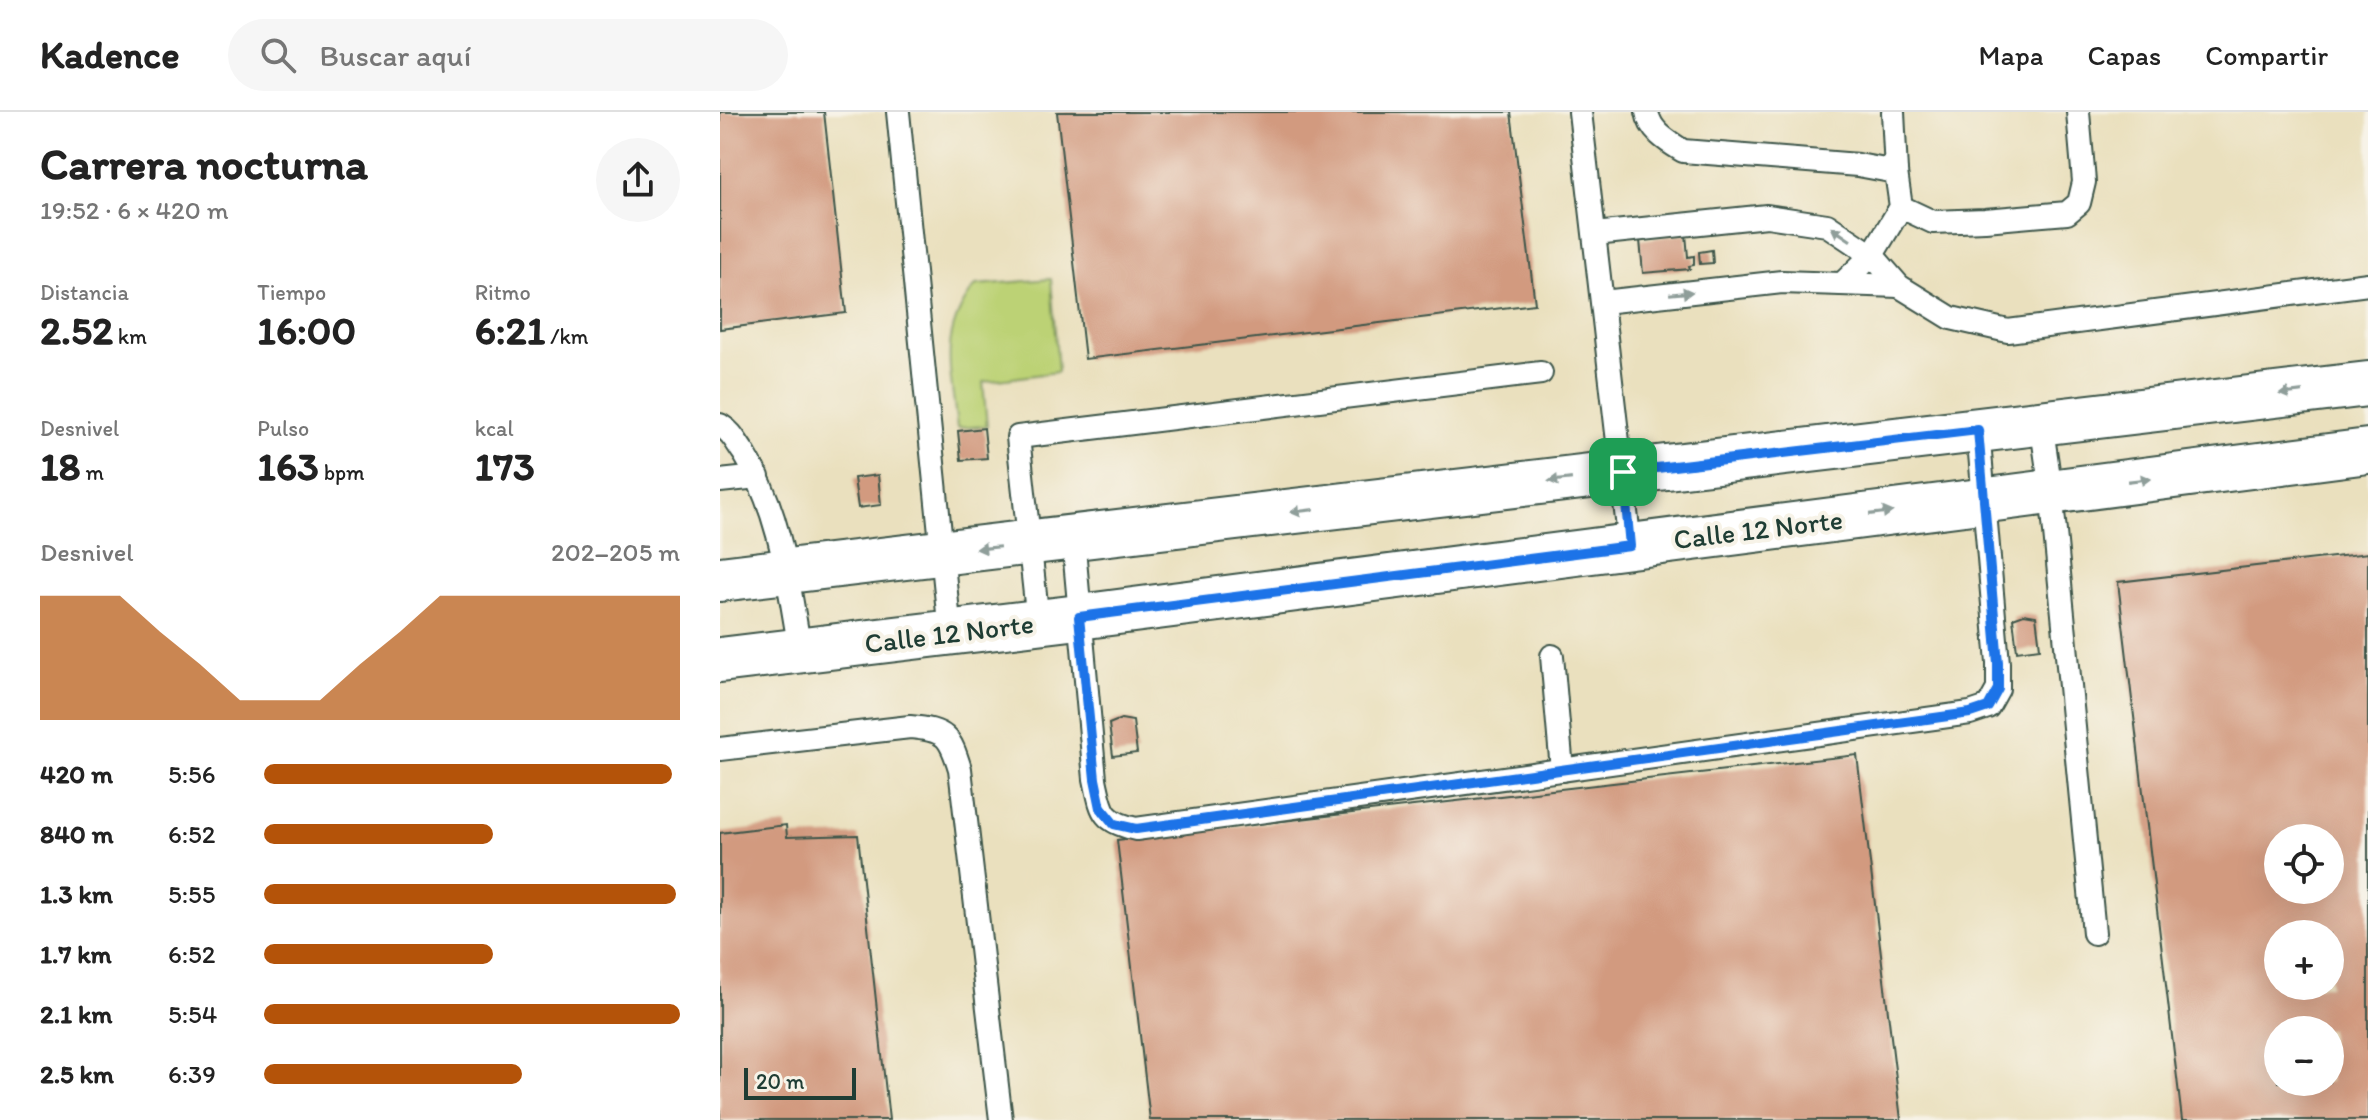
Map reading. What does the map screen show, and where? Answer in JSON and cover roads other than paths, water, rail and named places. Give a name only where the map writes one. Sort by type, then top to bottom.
[{"type":"main road","points":[[720,579],[2368,384]]},
{"type":"main road","name":"Calle 12 Norte","points":[[720,660],[1058,620],[2368,451]]},
{"type":"lane","points":[[898,112],[950,633]]},
{"type":"lane","points":[[1580,112],[1630,546]]},
{"type":"lane","points":[[1647,112],[1648,120],[1663,138],[1683,151],[1858,165],[1896,172]]},
{"type":"lane","points":[[1842,284],[1872,255],[1901,207],[1893,112]]},
{"type":"lane","points":[[1901,207],[1933,222],[2067,213],[2079,203],[2084,182],[2078,112]]},
{"type":"lane","points":[[1595,234],[1767,216],[1827,225],[1872,255],[1899,286],[1951,318],[2008,331],[2368,284]]},
{"type":"lane","points":[[1603,302],[1782,282],[1899,286]]},
{"type":"lane","points":[[1541,373],[1018,437],[1030,543],[1058,620],[1101,808],[1114,824],[1136,829],[1970,713],[1988,707],[1998,689],[1998,663],[1978,430]]},
{"type":"lane","points":[[2041,422],[2051,491],[2094,933]]},
{"type":"lane","points":[[720,425],[730,431],[758,477],[778,531],[800,650]]},
{"type":"lane","points":[[720,481],[758,477]]},
{"type":"lane","points":[[1058,620],[1073,538]]},
{"type":"lane","points":[[1552,656],[1562,770]]},
{"type":"lane","points":[[720,749],[910,727],[934,729],[952,741],[960,769],[1001,1120]]}]
